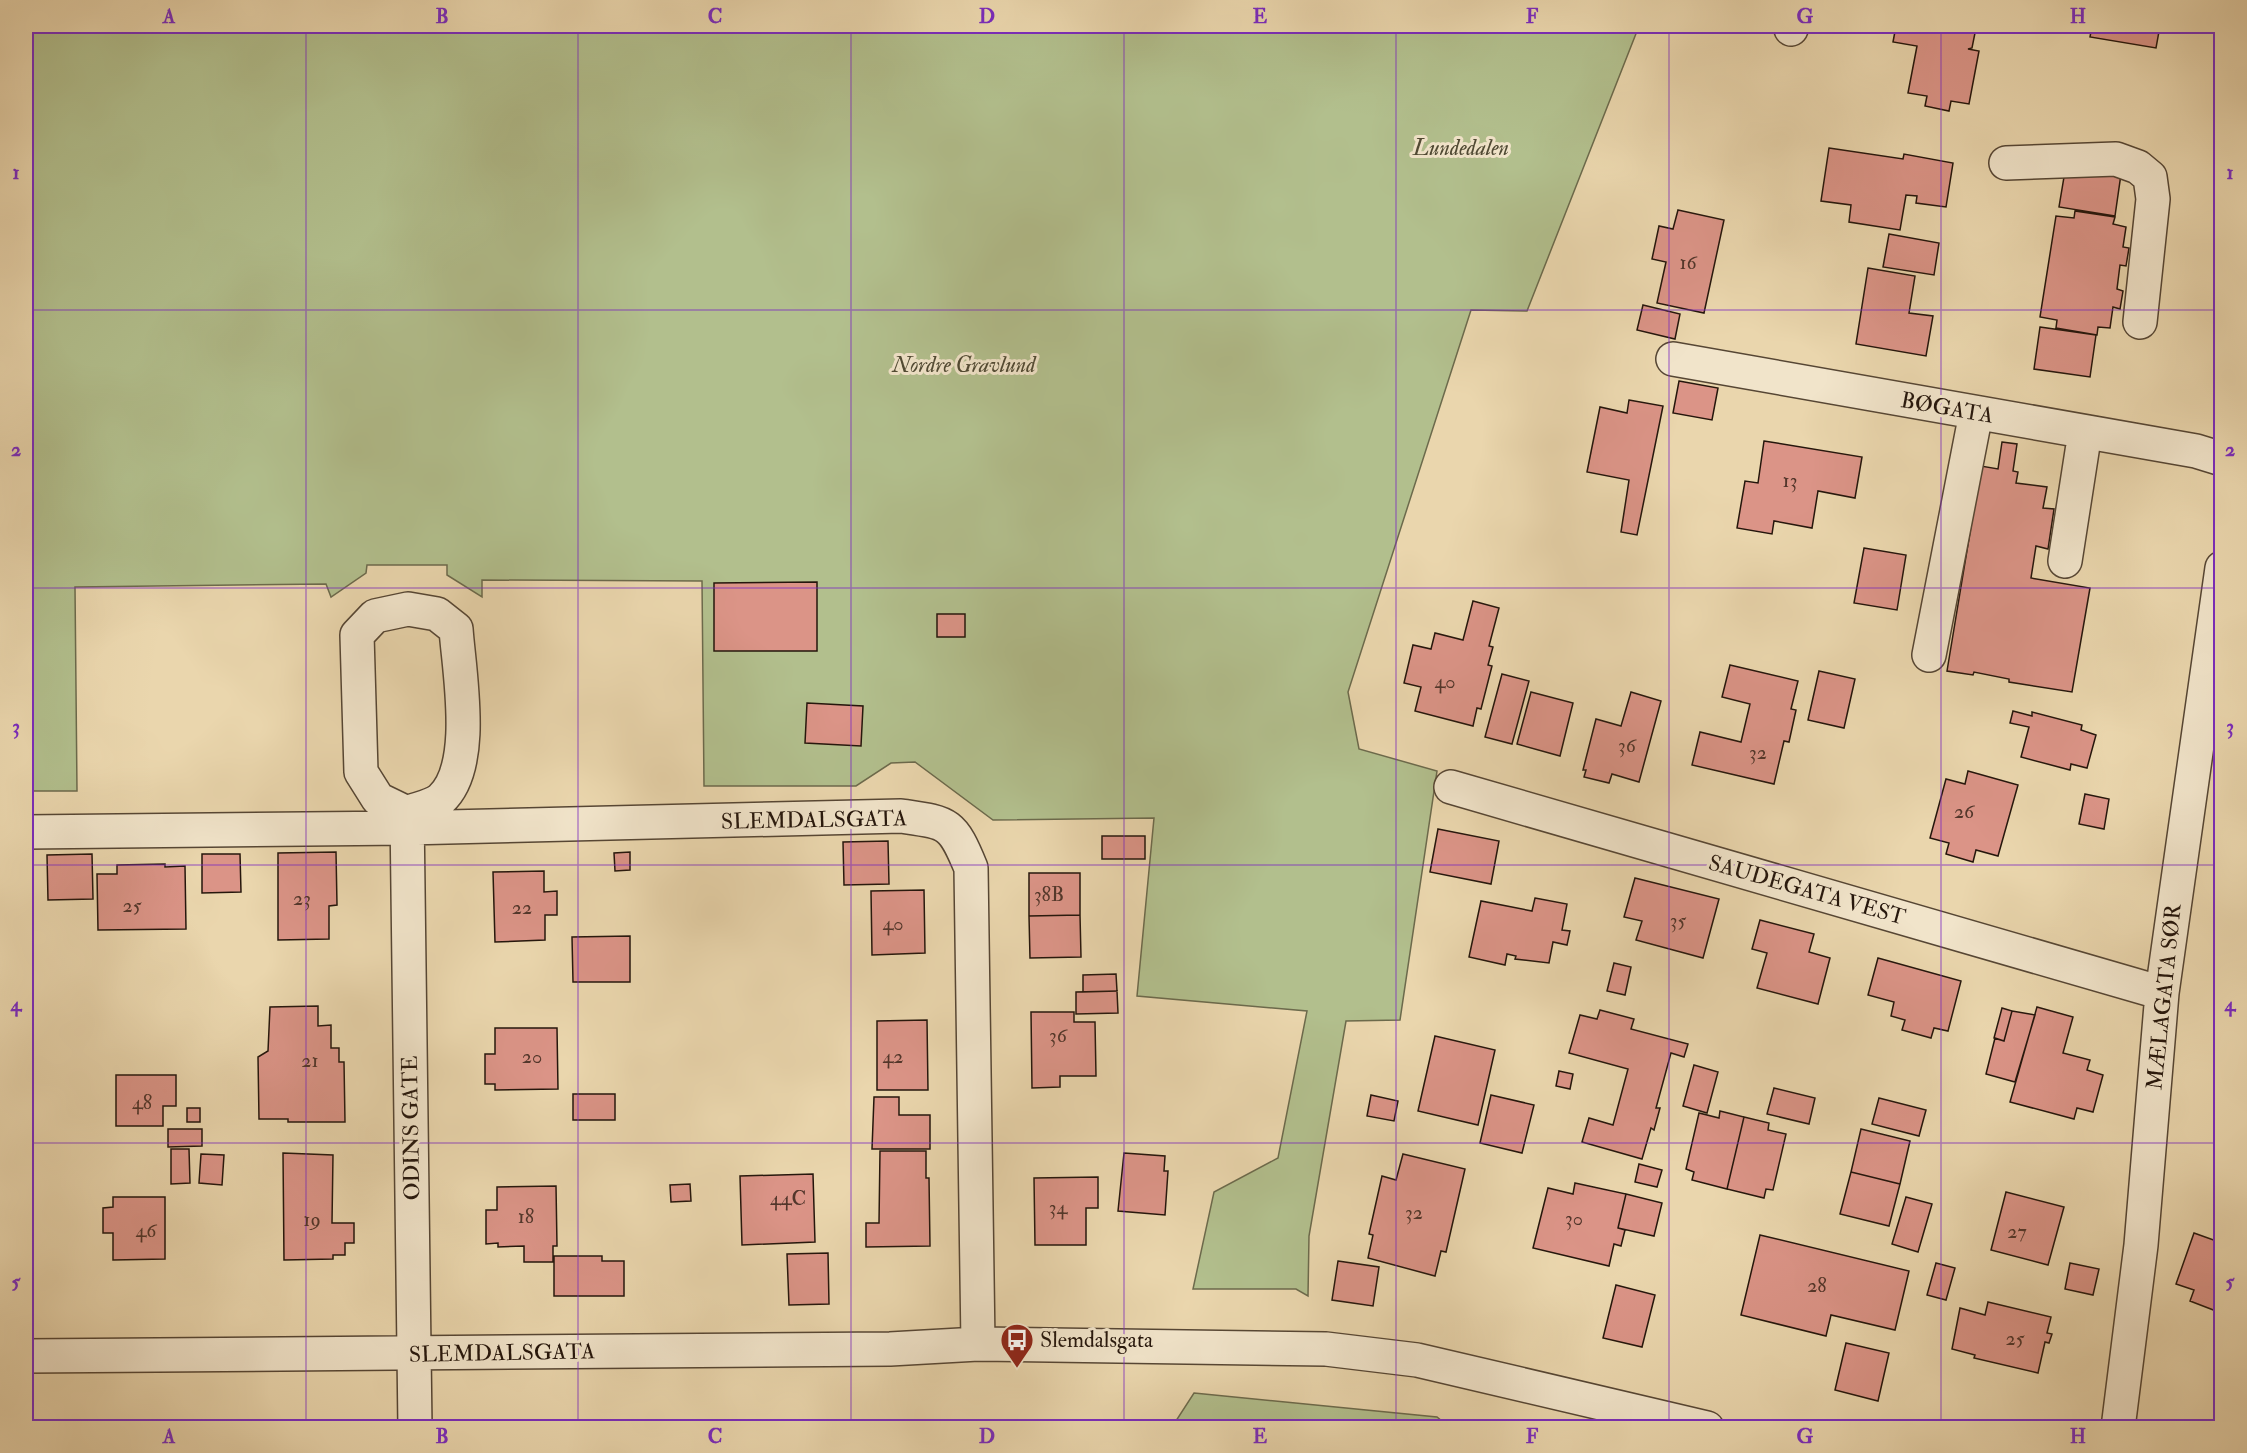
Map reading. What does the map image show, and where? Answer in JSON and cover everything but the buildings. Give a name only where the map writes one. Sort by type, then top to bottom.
[{"type":"street","points":[[2006,163],[2116,159],[2138,167],[2150,177],[2153,199],[2140,322]]},
{"type":"street","name":"BØGATA","points":[[1673,359],[2196,451],[2222,459]]},
{"type":"street","points":[[1929,655],[1976,413]]},
{"type":"street","points":[[2065,561],[2085,432]]},
{"type":"street","name":"MÆLAGATA SØR","points":[[2118,1428],[2141,1245],[2162,993],[2222,568]]},
{"type":"street","points":[[26,832],[407,820],[440,800],[455,777],[463,736],[456,628],[436,614],[408,609],[375,616],[357,635],[361,772],[378,799],[407,820]]},
{"type":"street","name":"SAUDEGATA VEST","points":[[1451,787],[2162,993]]},
{"type":"street","name":"SLEMDALSGATA","points":[[407,820],[901,816],[934,821],[957,834],[971,868],[978,1344]]},
{"type":"street","name":"ODINS GATE","points":[[407,820],[416,1428]]},
{"type":"street","name":"SLEMDALSGATA","points":[[26,1356],[890,1349],[978,1344],[1326,1349],[1417,1360],[1613,1417],[1707,1428]]},
{"type":"green space","name":"Nordre Gravlund","points":[[26,26],[1639,26],[1527,311],[1471,310],[1348,692],[1359,749],[1437,771],[1400,1020],[1346,1021],[1309,1236],[1308,1296],[1296,1289],[1193,1289],[1214,1192],[1278,1158],[1307,1011],[1137,996],[1154,818],[993,820],[915,762],[891,763],[856,786],[704,786],[702,581],[482,580],[482,597],[447,575],[447,565],[367,565],[366,573],[331,597],[326,584],[75,587],[77,791],[26,791]]},
{"type":"green space","points":[[1194,1393],[1437,1417],[1449,1427],[1172,1427]]},
{"type":"place","name":"Slemdalsgata","points":[[1017,1369]]},
{"type":"park label","name":"Lundedalen","points":[[1461,148]]}]
